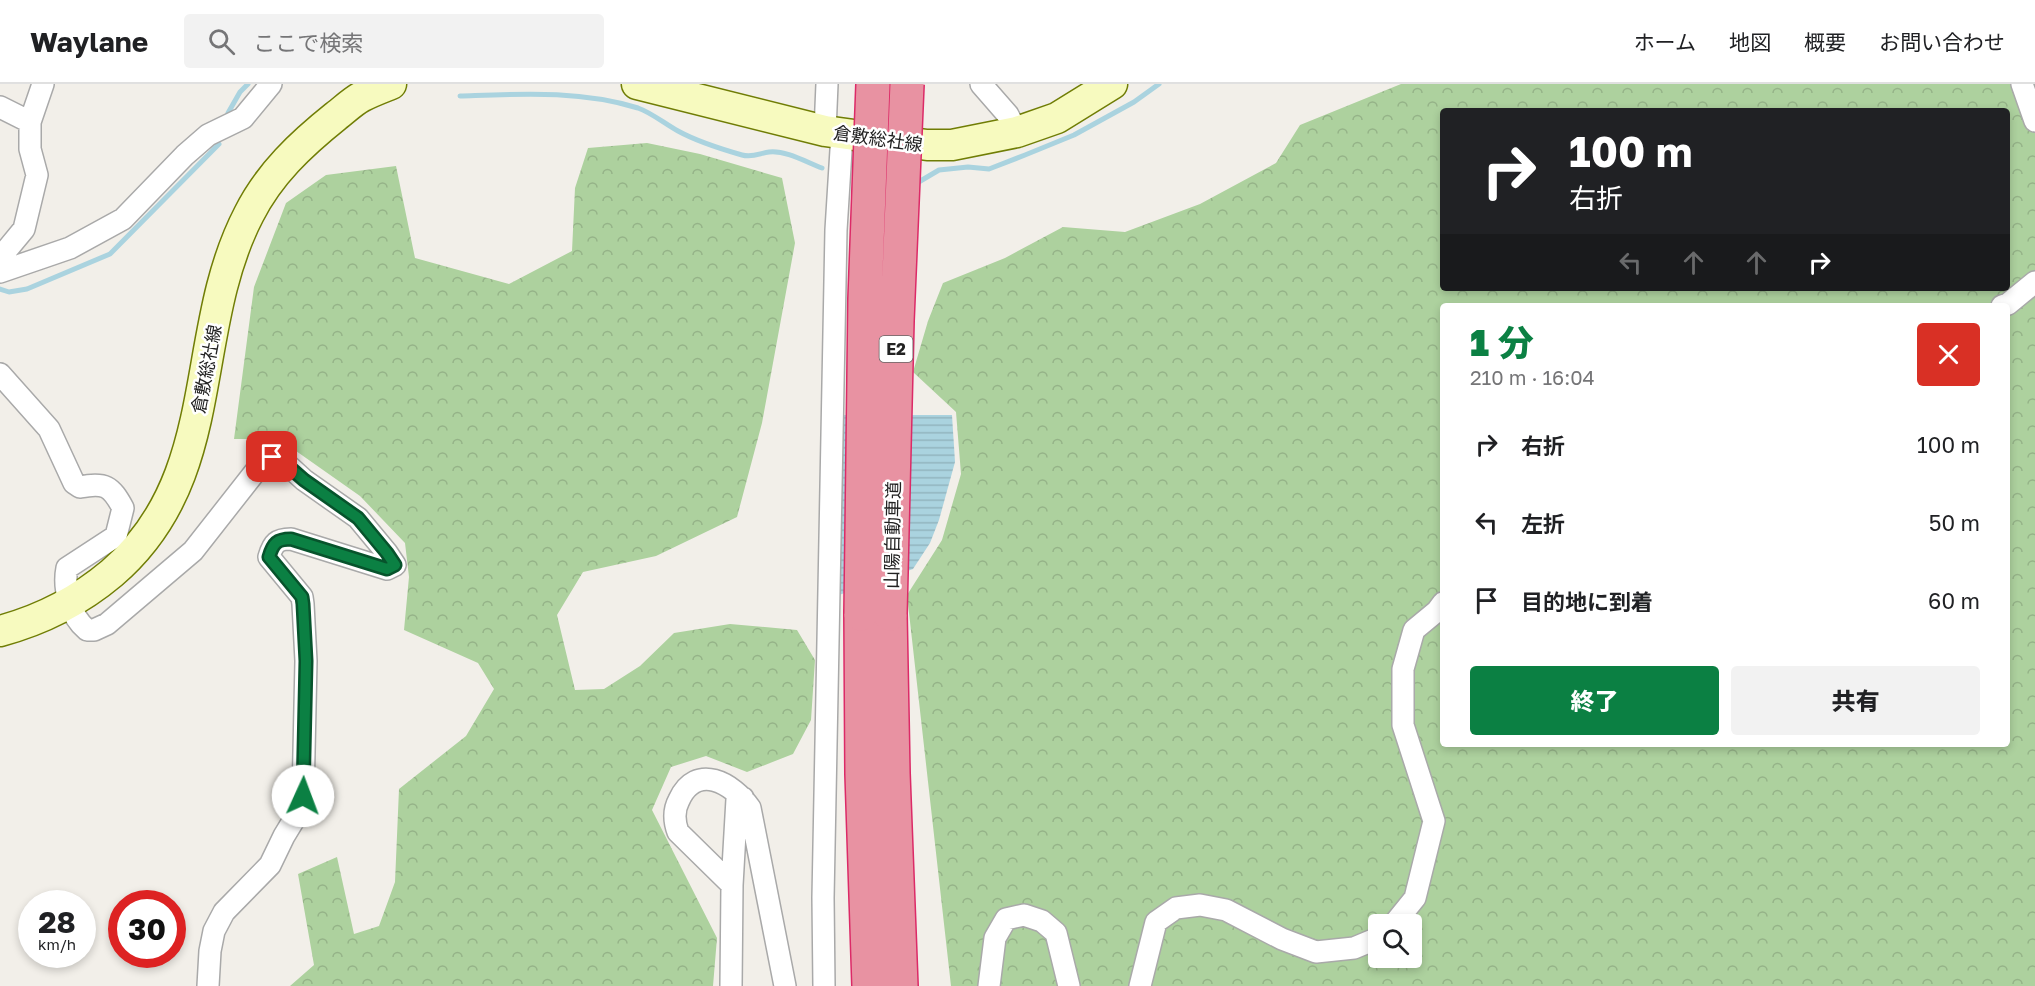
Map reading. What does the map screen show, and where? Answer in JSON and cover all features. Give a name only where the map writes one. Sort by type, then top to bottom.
[{"type":"highway","name":"山陽自動車道","points":[[873,84],[865,299],[876,614],[893,773],[901,986]]},
{"type":"highway","name":"山陽自動車道","points":[[870,986],[862,774],[897,321],[907,84]]},
{"type":"main road","name":"倉敷総社線","points":[[0,631],[28,623],[97,586],[130,557],[157,523],[176,488],[190,451],[220,299],[230,260],[249,214],[276,170],[358,91],[391,84]]},
{"type":"main road","name":"倉敷総社線","points":[[637,84],[833,132],[927,145],[952,145],[1017,132],[1057,118],[1112,84]]},
{"type":"street","points":[[0,258],[24,230],[37,175],[30,149],[30,122],[43,84]]},
{"type":"street","points":[[0,272],[70,248],[123,219],[185,155],[208,135],[243,118],[271,84]]},
{"type":"street","points":[[824,986],[823,874],[835,276],[833,132],[827,84]]},
{"type":"street","points":[[981,84],[1008,115],[1017,132]]},
{"type":"street","points":[[2022,84],[2035,121]]},
{"type":"street","points":[[0,106],[30,122]]},
{"type":"street","points":[[2009,303],[2035,282]]},
{"type":"street","points":[[0,374],[49,429],[74,483],[80,487],[105,485],[115,493],[123,508],[116,536],[67,568],[65,579],[69,602],[82,626],[87,630],[94,630],[108,624],[193,551],[266,458],[280,459],[304,480],[358,518],[395,565],[387,569],[291,539],[280,539],[273,545],[269,557],[302,597],[303,604],[306,661],[303,796],[301,808],[270,865],[224,912],[214,931],[210,951],[208,986]]},
{"type":"street","points":[[1402,914],[1415,898],[1434,821],[1403,726],[1403,669],[1413,630],[1440,606]]},
{"type":"street","points":[[732,885],[678,832],[674,821],[676,806],[689,784],[700,780],[721,783],[743,798],[750,808],[784,986]]},
{"type":"street","points":[[731,986],[732,885],[737,799],[743,798]]},
{"type":"street","points":[[1140,986],[1156,922],[1176,908],[1200,905],[1226,910],[1282,939],[1316,952],[1354,948],[1368,942]]},
{"type":"street","points":[[989,986],[994,938],[1006,919],[1024,915],[1042,921],[1056,933],[1069,986]]},
{"type":"green space","points":[[1401,84],[2035,84],[2035,986],[951,986],[907,595],[942,540],[961,474],[956,412],[913,372],[928,321],[943,283],[1005,258],[1063,227],[1125,232],[1200,204],[1276,163],[1300,125]]},
{"type":"green space","points":[[647,143],[700,154],[782,178],[795,243],[762,423],[737,517],[656,556],[583,572],[557,615],[575,690],[604,689],[640,666],[674,633],[730,624],[797,630],[815,660],[811,720],[793,754],[747,772],[706,756],[671,767],[652,810],[717,938],[713,986],[290,986],[314,965],[298,874],[337,857],[354,934],[379,926],[395,882],[399,789],[466,736],[494,689],[478,663],[404,630],[409,577],[405,543],[360,496],[279,439],[234,439],[254,287],[286,203],[326,175],[396,166],[415,258],[509,284],[572,251],[575,188],[588,148]]},
{"type":"water","points":[[842,415],[952,415],[955,462],[939,520],[930,543],[913,569],[839,595]]},
{"type":"waterway","points":[[228,113],[240,92],[248,84]]},
{"type":"waterway","points":[[915,183],[939,170],[968,167],[989,169],[1025,155],[1074,135],[1134,102],[1159,84]]},
{"type":"waterway","points":[[460,96],[549,94],[616,102],[643,110],[686,135],[718,148],[746,156],[769,152],[782,153],[822,168]]},
{"type":"waterway","points":[[0,289],[9,292],[27,289],[110,254],[219,144]]},
{"type":"route","points":[[272,457],[280,459],[304,480],[358,518],[395,565],[387,569],[291,539],[280,539],[273,545],[269,557],[302,597],[303,604],[306,661],[303,796]]}]
